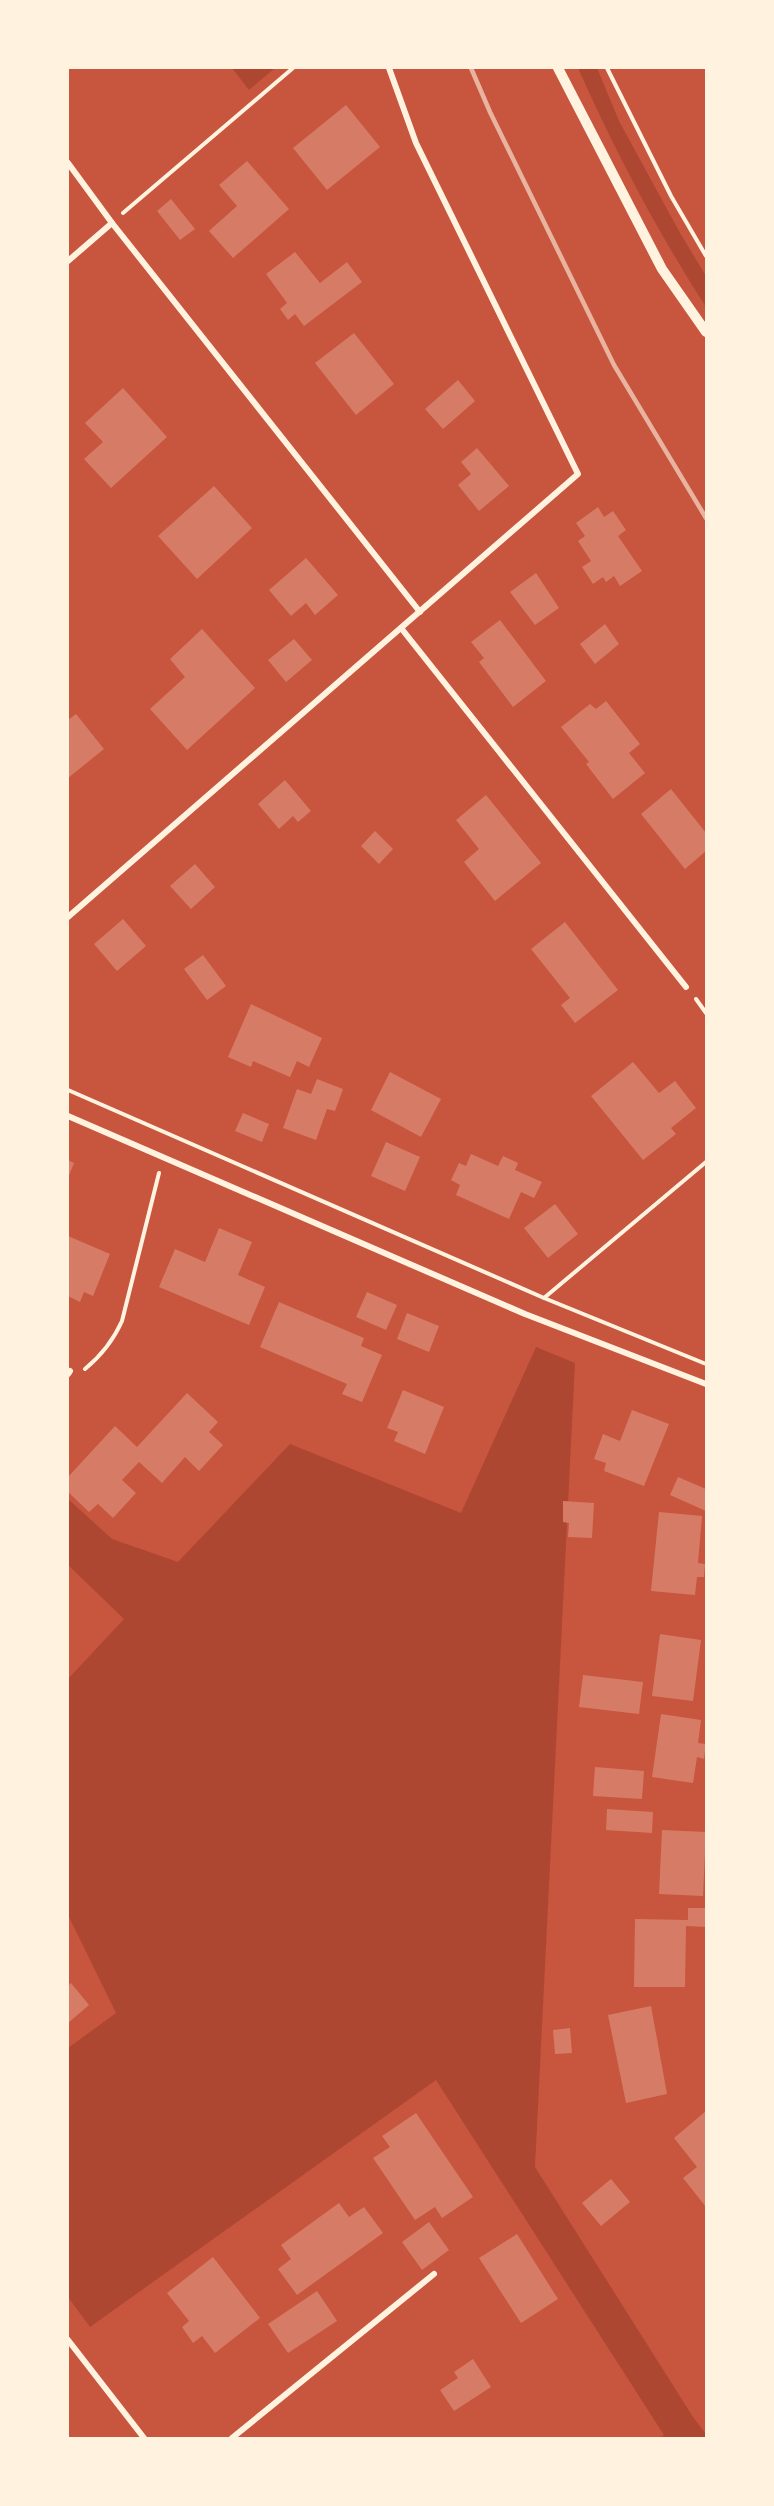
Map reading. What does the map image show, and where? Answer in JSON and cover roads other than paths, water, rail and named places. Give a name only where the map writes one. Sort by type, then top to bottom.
[{"type":"street","points":[[68,917],[578,474],[416,143],[389,68]]},
{"type":"street","points":[[558,68],[662,269],[706,332]]},
{"type":"street","points":[[68,163],[112,223],[420,612]]},
{"type":"street","points":[[68,261],[112,223]]},
{"type":"street","points":[[401,628],[687,987]]},
{"type":"street","points":[[68,1116],[525,1314],[706,1384]]},
{"type":"street","points":[[232,2439],[434,2274]]},
{"type":"street","points":[[68,2340],[144,2439]]},
{"type":"railway","points":[[471,68],[490,112],[614,365],[706,518]]}]
